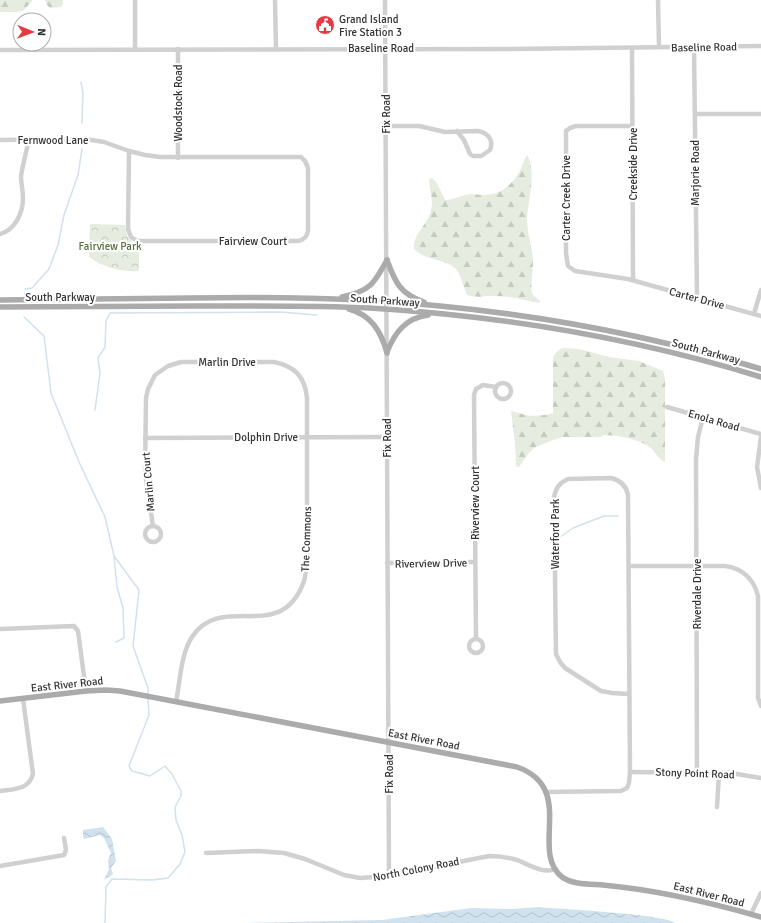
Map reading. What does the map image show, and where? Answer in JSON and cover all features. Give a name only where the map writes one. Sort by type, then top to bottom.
[{"type":"main road","points":[[335,299],[360,292],[368,288],[376,280],[387,260]]},
{"type":"main road","points":[[387,260],[392,275],[401,289],[411,297],[432,305]]},
{"type":"main road","name":"South Parkway","points":[[0,300],[208,298],[335,299],[432,305],[504,313],[595,328],[685,348],[761,368]]},
{"type":"main road","points":[[333,306],[355,311],[372,321],[379,330],[387,352]]},
{"type":"main road","name":"South Parkway","points":[[0,308],[333,306],[438,313],[591,335],[688,357],[761,377]]},
{"type":"main road","points":[[387,352],[396,334],[406,323],[417,318],[438,313]]},
{"type":"main road","name":"East River Road","points":[[0,701],[86,691],[111,690],[145,695],[517,767],[533,775],[546,792],[549,804],[550,853],[552,861],[562,877],[576,882],[654,891],[695,899],[761,918]]},
{"type":"street","points":[[135,0],[135,49]]},
{"type":"street","points":[[276,0],[276,48]]},
{"type":"street","name":"Fix Road","points":[[385,0],[389,876]]},
{"type":"street","points":[[658,0],[659,48]]},
{"type":"street","name":"Baseline Road","points":[[0,50],[659,48],[761,46]]},
{"type":"street","name":"Marjorie Road","points":[[694,47],[696,298]]},
{"type":"street","name":"Creekside Drive","points":[[632,48],[633,280]]},
{"type":"street","name":"Woodstock Road","points":[[178,49],[178,158]]},
{"type":"street","points":[[695,114],[761,114]]},
{"type":"street","points":[[386,126],[419,126],[445,132],[457,131],[478,130],[490,137],[492,144],[490,150],[481,156],[473,156],[470,154],[464,140],[457,131]]},
{"type":"street","name":"Carter Creek Drive","points":[[632,126],[574,126],[568,129],[565,136],[566,253],[568,266],[575,270],[633,280]]},
{"type":"street","name":"Fernwood Lane","points":[[0,140],[85,139],[104,142],[129,151]]},
{"type":"street","points":[[0,234],[6,232],[14,226],[23,204],[21,179],[29,140]]},
{"type":"street","name":"Fairview Court","points":[[129,151],[145,155],[178,158],[301,157],[307,164],[308,172],[307,236],[303,240],[298,241],[137,241],[131,237],[128,229],[129,151]]},
{"type":"street","name":"Carter Drive","points":[[633,280],[761,316]]},
{"type":"street","points":[[754,314],[761,290]]},
{"type":"street","name":"Marlin Drive","points":[[145,438],[146,398],[149,386],[155,376],[163,369],[174,364],[202,362],[274,362],[291,368],[300,377],[306,390],[307,437]]},
{"type":"street","name":"Riverview Court","points":[[476,639],[474,395],[476,389],[483,385],[496,387]]},
{"type":"street","name":"Enola Road","points":[[667,407],[761,434]]},
{"type":"street","name":"Riverdale Drive","points":[[697,772],[696,459],[698,437],[703,417]]},
{"type":"street","name":"The Commons","points":[[176,702],[185,651],[192,637],[201,627],[220,617],[267,615],[286,608],[295,598],[304,580],[307,560],[307,437]]},
{"type":"street","name":"Dolphin Drive","points":[[145,438],[387,437]]},
{"type":"street","points":[[761,437],[757,467],[761,488]]},
{"type":"street","name":"Marlin Court","points":[[145,438],[146,473],[153,526]]},
{"type":"street","name":"Waterford Park","points":[[546,792],[621,791],[628,786],[630,772],[628,495],[623,484],[611,478],[572,478],[563,481],[557,487],[554,497],[556,654],[565,668],[601,691],[629,694]]},
{"type":"street","name":"Riverview Drive","points":[[387,563],[475,562]]},
{"type":"street","points":[[628,566],[731,566],[748,577],[756,589],[758,596],[758,698],[761,706]]},
{"type":"street","points":[[0,630],[76,627],[78,631],[86,691]]},
{"type":"street","points":[[0,791],[24,787],[30,782],[33,774],[23,699]]},
{"type":"street","name":"Stony Point Road","points":[[630,772],[731,773],[761,778]]},
{"type":"street","points":[[717,807],[719,773]]},
{"type":"street","points":[[0,866],[64,855],[66,850],[64,838]]},
{"type":"street","name":"North Colony Road","points":[[206,853],[284,853],[305,859],[344,875],[369,878],[389,876],[488,856],[511,859],[545,871],[556,869]]},
{"type":"street","points":[[751,914],[761,893]]},
{"type":"green space","points":[[0,0],[33,0],[23,11],[0,12]]},
{"type":"green space","points":[[45,0],[63,0],[63,4],[61,7],[50,8]]},
{"type":"green space","points":[[527,155],[530,162],[532,177],[527,218],[533,261],[531,290],[532,294],[540,301],[540,303],[518,298],[495,296],[477,297],[467,295],[456,269],[451,265],[424,256],[414,249],[416,238],[431,210],[432,202],[429,179],[432,178],[437,183],[445,200],[469,194],[489,195],[506,188],[514,180]]},
{"type":"green space","name":"Fairview Park","points":[[90,224],[125,225],[128,238],[132,242],[139,244],[139,271],[126,271],[113,268],[101,264],[89,257]]},
{"type":"green space","points":[[563,348],[579,349],[609,357],[639,361],[663,371],[665,379],[665,462],[659,458],[652,449],[642,443],[622,437],[603,435],[601,437],[563,437],[553,440],[534,448],[519,467],[516,466],[511,411],[530,416],[553,413],[553,358],[557,352]]},
{"type":"water","points":[[103,827],[112,839],[116,861],[111,868],[113,874],[104,880],[109,869],[108,860],[111,853],[104,838],[100,835],[84,839],[83,837],[83,830]]},
{"type":"water","points":[[538,907],[652,917],[675,923],[246,923],[382,920],[471,908],[512,909]]},
{"type":"waterway","points":[[81,82],[83,93],[82,123]]},
{"type":"waterway","points":[[25,289],[32,288],[49,269],[58,245],[64,215],[78,175],[82,149]]},
{"type":"waterway","points":[[95,410],[100,373],[98,358],[105,347],[106,321],[110,313],[280,312],[317,315]]},
{"type":"waterway","points":[[24,317],[44,336],[51,393],[79,462],[105,517],[114,556],[117,587],[123,608],[124,638],[116,642]]},
{"type":"waterway","points":[[560,537],[573,528],[604,516],[618,516]]},
{"type":"waterway","points":[[114,556],[139,590],[133,646],[148,688],[148,695]]},
{"type":"waterway","points":[[105,923],[106,887],[112,879],[152,880],[168,878],[180,864],[185,852],[182,835],[176,820],[175,807],[181,796],[181,791],[172,774],[165,766],[150,776],[132,771],[129,766],[149,715],[148,699]]},
{"type":"place","name":"Grand Island Fire Station 3","points":[[325,25]]}]
